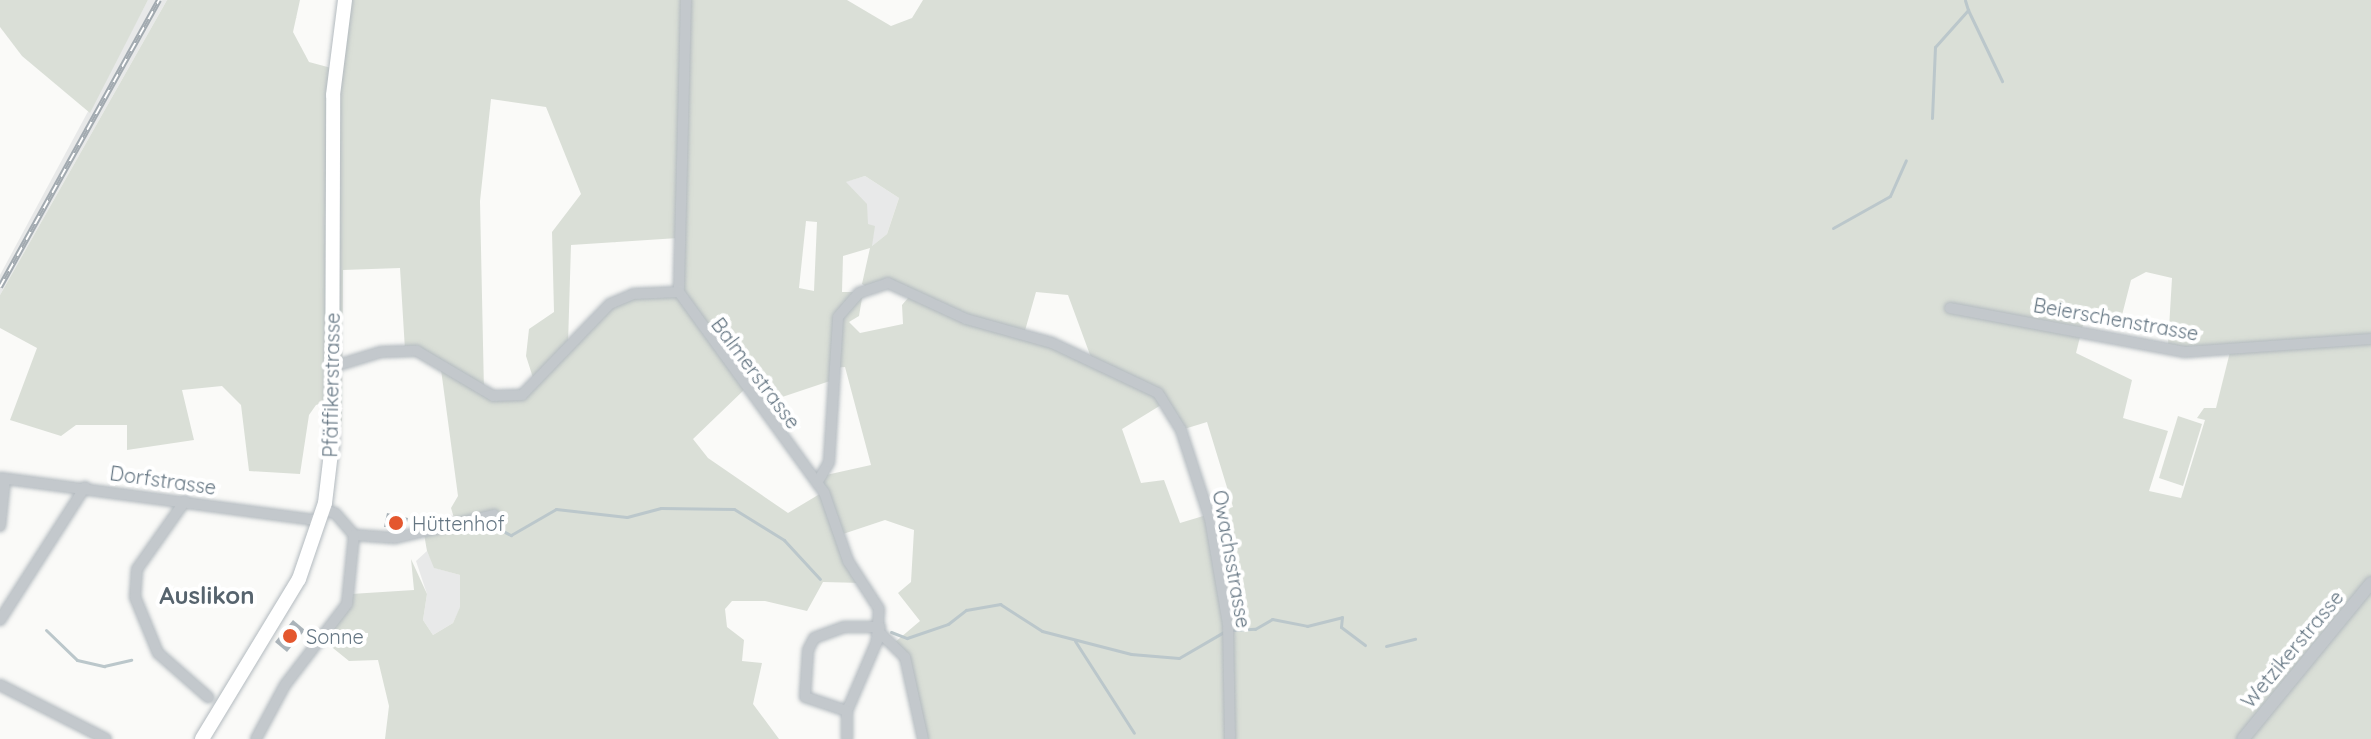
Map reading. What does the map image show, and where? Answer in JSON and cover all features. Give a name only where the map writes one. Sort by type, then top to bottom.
[{"type":"main road","name":"Pfäffikerstrasse","points":[[202,739],[299,579],[322,515],[332,367],[333,95],[345,0]]},
{"type":"street","points":[[332,367],[373,354],[417,351],[493,396],[522,395],[610,304],[633,294],[679,292],[686,0]]},
{"type":"street","name":"Owachsstrasse","points":[[817,483],[829,462],[838,317],[859,293],[888,283],[966,319],[1052,343],[1160,394],[1192,457],[1210,519],[1226,610],[1230,739]]},
{"type":"street","name":"Balmerstrasse","points":[[679,292],[817,483],[848,561],[879,609],[880,630]]},
{"type":"street","name":"Beierschenstrasse","points":[[1950,308],[2185,352],[2371,339]]},
{"type":"street","points":[[0,526],[3,478]]},
{"type":"street","name":"Dorfstrasse","points":[[3,478],[280,515],[322,515]]},
{"type":"street","points":[[0,620],[85,487]]},
{"type":"street","points":[[185,501],[137,569],[135,597],[158,653],[208,697]]},
{"type":"street","points":[[256,739],[285,685],[347,604],[354,535],[335,513],[322,515]]},
{"type":"street","points":[[354,535],[424,534],[456,521],[494,515]]},
{"type":"street","name":"Wetzikerstrasse","points":[[2243,739],[2371,583]]},
{"type":"street","points":[[847,711],[805,697],[808,650],[814,638],[844,627],[880,630],[905,657],[923,739]]},
{"type":"street","points":[[847,739],[847,711],[880,630]]},
{"type":"street","points":[[0,685],[106,739]]},
{"type":"shaded area","points":[[0,0],[148,0],[90,113],[22,56],[0,27]]},
{"type":"shaded area","points":[[148,0],[167,0],[0,295],[0,275]]},
{"type":"shaded area","points":[[167,0],[300,0],[293,32],[309,62],[335,69],[345,0],[847,0],[891,26],[912,18],[923,0],[2371,0],[2371,739],[923,739],[910,672],[894,643],[920,621],[898,593],[911,582],[914,530],[885,520],[837,536],[863,583],[823,582],[807,611],[765,601],[732,601],[725,609],[727,627],[744,640],[742,661],[762,663],[753,704],[779,739],[385,739],[389,706],[378,660],[349,661],[323,640],[351,594],[414,590],[411,559],[427,594],[423,620],[433,635],[453,623],[460,607],[460,575],[434,568],[424,534],[455,521],[451,508],[458,496],[440,362],[405,350],[400,268],[343,270],[342,424],[332,426],[331,400],[316,405],[309,415],[300,474],[249,471],[241,405],[222,386],[182,390],[194,440],[127,450],[127,425],[76,425],[61,436],[10,420],[37,348],[0,328],[0,295]],"holes":[[[491,99],[546,107],[581,194],[552,232],[554,312],[529,329],[526,356],[535,384],[509,398],[484,391],[480,201]],[[865,176],[899,198],[887,234],[872,246],[875,226],[868,224],[867,204],[846,182]],[[806,221],[817,222],[814,291],[799,288]],[[678,238],[679,292],[633,294],[589,320],[568,344],[571,245]],[[870,248],[862,284],[870,289],[895,282],[914,291],[902,305],[903,324],[860,333],[849,322],[859,316],[862,298],[858,292],[842,292],[843,256]],[[2146,272],[2172,278],[2168,345],[2206,352],[2231,348],[2216,408],[2204,408],[2197,418],[2205,420],[2181,498],[2149,491],[2168,431],[2123,418],[2132,380],[2076,353],[2084,321],[2120,323],[2131,280]],[[1036,292],[1068,295],[1093,363],[1024,334]],[[845,367],[871,465],[826,475],[817,483],[823,492],[788,513],[708,458],[693,439],[745,389],[758,405],[830,381],[831,368]],[[1166,402],[1181,430],[1207,422],[1233,507],[1180,523],[1164,480],[1141,483],[1122,429]]]},
{"type":"shaded area","points":[[865,176],[899,198],[887,234],[871,247],[867,224],[845,182]]},
{"type":"shaded area","points":[[2178,416],[2202,424],[2183,486],[2159,478]]},
{"type":"shaded area","points":[[427,551],[435,568],[460,575],[460,608],[453,623],[433,635],[423,620],[427,594],[416,561]]},
{"type":"building","name":"Hüttenhof","points":[[387,513],[408,518],[406,527],[384,527]]},
{"type":"building","name":"Sonne","points":[[293,620],[305,630],[287,652],[275,642]]},
{"type":"waterway","points":[[1932,118],[1935,47],[1968,10],[1965,0]]},
{"type":"waterway","points":[[1968,10],[2002,81]]},
{"type":"waterway","points":[[1833,228],[1890,196],[1906,160]]},
{"type":"waterway","points":[[470,525],[488,523],[511,535],[556,509],[627,517],[661,508],[734,509],[784,540],[820,579]]},
{"type":"waterway","points":[[891,632],[907,638],[948,624],[966,610],[1000,604],[1042,631],[1131,654],[1179,658],[1222,633]]},
{"type":"waterway","points":[[1233,630],[1255,629],[1272,619],[1307,626],[1342,617],[1341,627],[1365,645]]},
{"type":"waterway","points":[[46,630],[77,660],[104,666],[131,660]]},
{"type":"waterway","points":[[1386,646],[1415,639]]},
{"type":"waterway","points":[[1075,641],[1134,733]]},
{"type":"railway","points":[[0,287],[159,0]]},
{"type":"place","name":"Hüttenhof","points":[[396,523]]},
{"type":"place","name":"Sonne","points":[[290,636]]},
{"type":"district","name":"Auslikon","points":[[207,596]]}]
